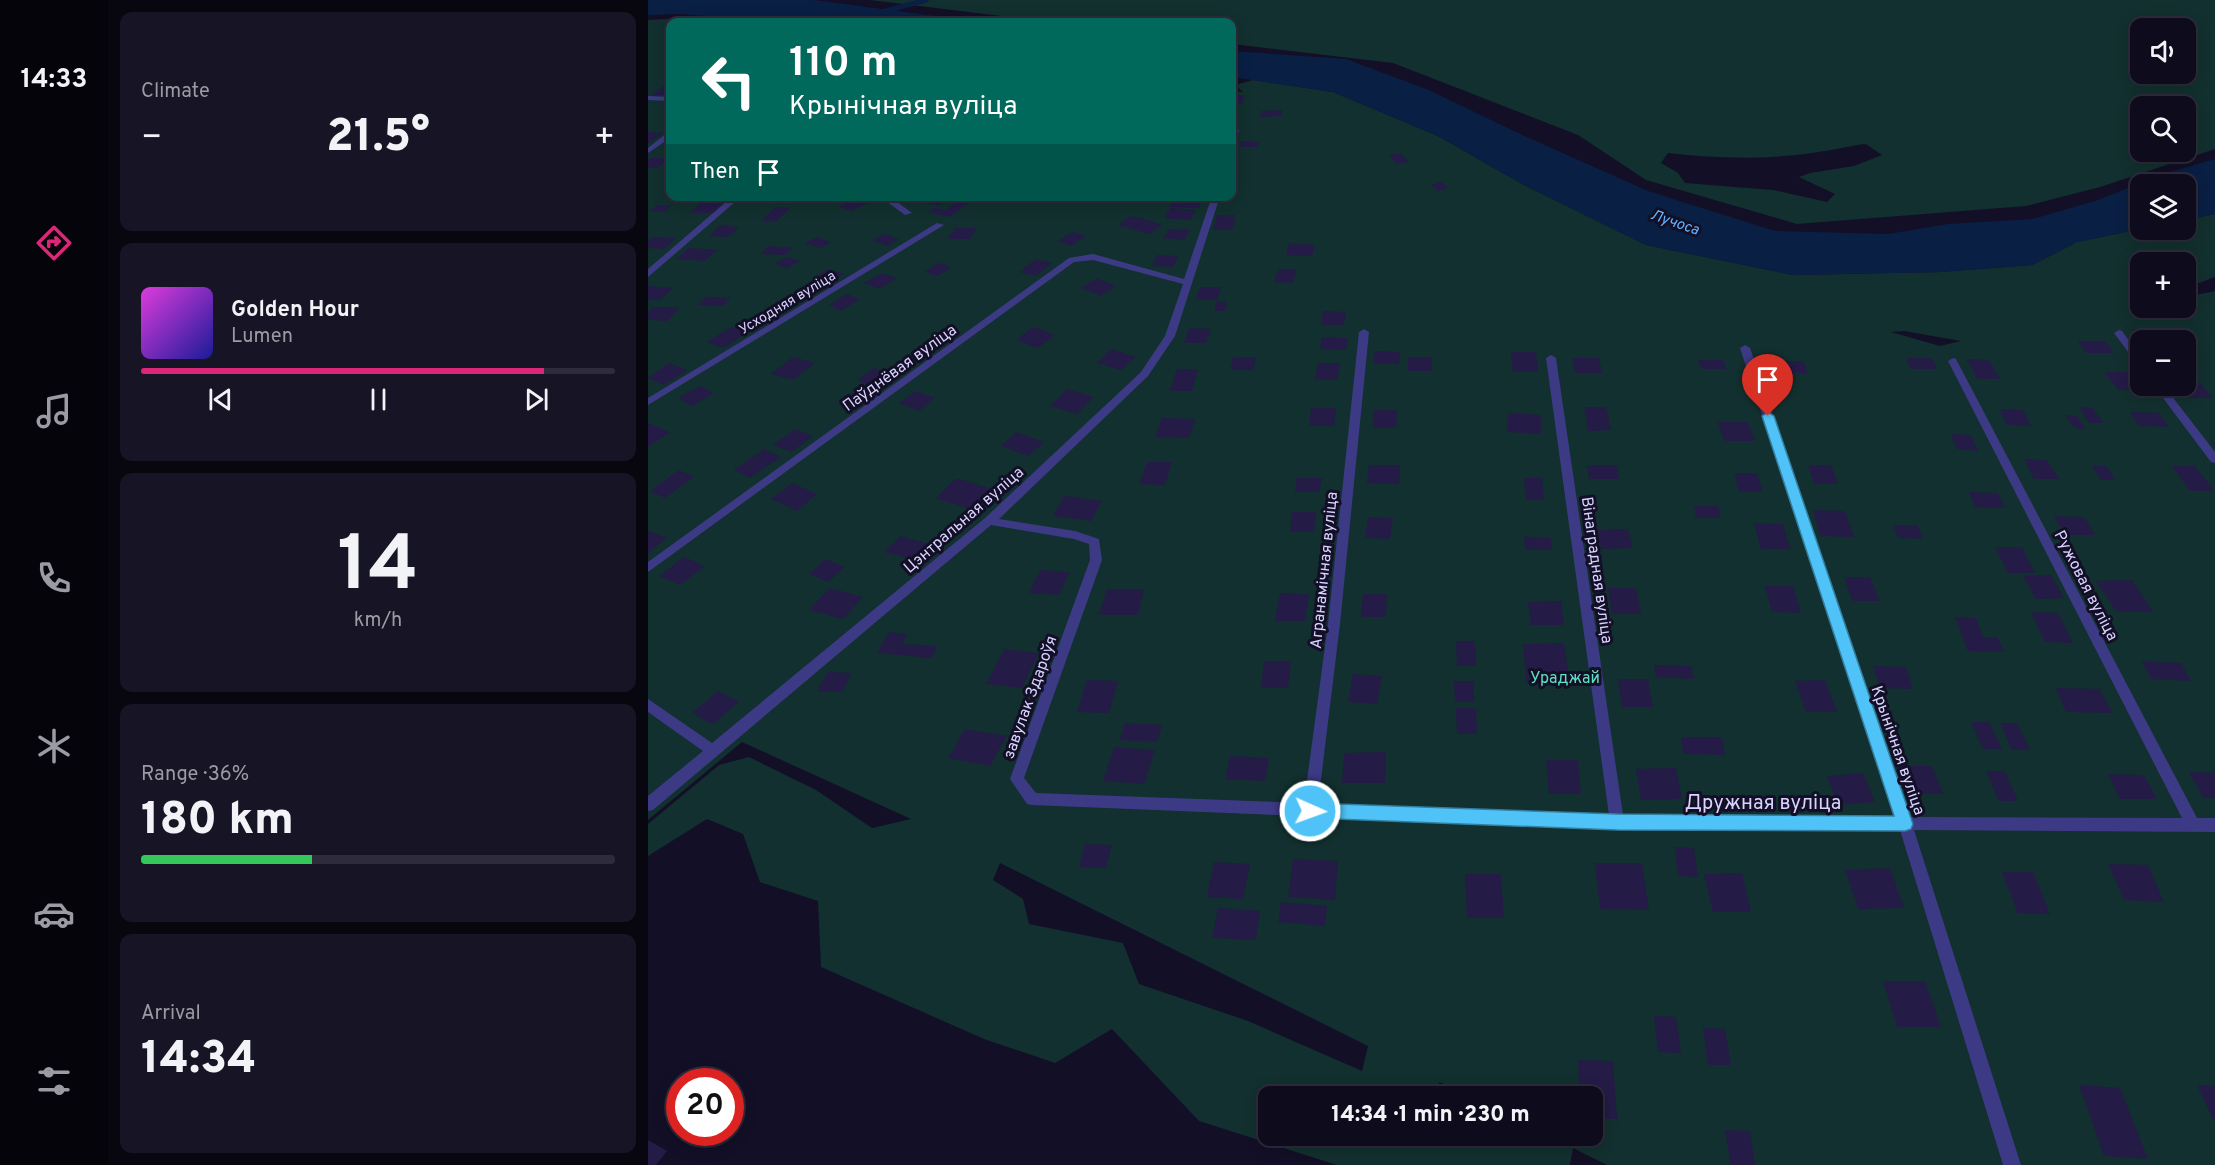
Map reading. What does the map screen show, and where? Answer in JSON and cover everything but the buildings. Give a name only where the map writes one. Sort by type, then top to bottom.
[{"type":"lane","points":[[648,98],[666,99]]},
{"type":"lane","points":[[648,151],[666,138]]},
{"type":"lane","points":[[648,274],[732,201]]},
{"type":"lane","points":[[890,201],[908,213]]},
{"type":"lane","name":"Цэнтральная вуліца","points":[[648,805],[990,520],[1145,374],[1170,336],[1214,201]]},
{"type":"lane","name":"Усходняя вуліца","points":[[648,402],[940,225]]},
{"type":"lane","name":"Паўднёвая вуліца","points":[[648,568],[1072,260],[1093,257],[1187,283]]},
{"type":"lane","name":"Агранамічная вуліца","points":[[1310,811],[1334,624],[1364,332]]},
{"type":"lane","points":[[2119,333],[2130,348]]},
{"type":"lane","name":"Крынічная вуліца","points":[[1745,348],[1905,824],[2012,1165]]},
{"type":"lane","name":"Вінаградная вуліца","points":[[1551,358],[1617,822]]},
{"type":"lane","name":"Ружовая вуліца","points":[[1953,361],[2193,825]]},
{"type":"lane","points":[[2167,396],[2215,459]]},
{"type":"lane","name":"завулак Здароўя","points":[[990,520],[1075,535],[1095,542],[1096,561],[1017,779],[1032,799],[1310,811]]},
{"type":"lane","points":[[648,705],[713,751]]},
{"type":"lane","name":"Дружная вуліца","points":[[1310,811],[1617,822],[2215,825]]},
{"type":"green space","points":[[870,0],[2215,0],[2215,149],[2196,155],[2196,96],[2130,96],[2130,162],[2176,162],[2139,174],[2130,174],[2130,177],[2100,187],[2026,206],[1797,224],[1646,180],[1578,135],[1393,63],[1236,44],[1236,18],[1018,18]],"holes":[[[1866,144],[1882,155],[1854,166],[1799,177],[1835,194],[1827,202],[1773,190],[1685,183],[1678,173],[1661,163],[1668,153],[1766,157],[1805,154]]]},
{"type":"green space","name":"Ураджай","points":[[666,19],[666,201],[1236,201],[1236,91],[1243,92],[1236,85],[1253,80],[1333,92],[1438,136],[1524,185],[1646,245],[1793,275],[1941,272],[2032,265],[2077,242],[2130,231],[2130,240],[2196,240],[2196,218],[2215,214],[2215,277],[2196,284],[2196,252],[2130,252],[2130,307],[2127,308],[2130,308],[2130,318],[2196,318],[2196,295],[2215,291],[2215,1165],[1607,1165],[1573,1148],[1570,1165],[1337,1165],[1277,1146],[1603,1146],[1603,1086],[1448,1086],[1439,1082],[1440,1086],[1258,1086],[1258,1140],[1199,1121],[1112,1029],[1055,1063],[984,1039],[821,967],[818,901],[760,882],[743,834],[707,819],[648,856],[648,824],[719,765],[749,757],[816,790],[872,828],[911,819],[742,742],[648,820],[648,20]],"holes":[[[1904,331],[1961,341],[1940,346],[1891,332]],[[1000,863],[1368,1046],[1362,1071],[1248,1021],[1139,984],[1123,943],[1029,924],[1023,899],[993,880]]]},
{"type":"water","points":[[648,0],[814,0],[951,18],[732,18],[681,14],[648,15]]},
{"type":"water","name":"Лучоса","points":[[1236,51],[1346,59],[1429,90],[1648,191],[1775,231],[1888,234],[1948,224],[2033,219],[2098,200],[2130,187],[2130,231],[2077,242],[2032,265],[1941,272],[1793,275],[1646,245],[1524,185],[1438,136],[1333,92],[1236,78]]},
{"type":"water","points":[[2215,159],[2215,214],[2196,218],[2196,174],[2163,174]]},
{"type":"waterway","points":[[882,12],[926,0]]},
{"type":"route","points":[[1310,811],[1617,822],[1905,824],[1768,416]]}]
